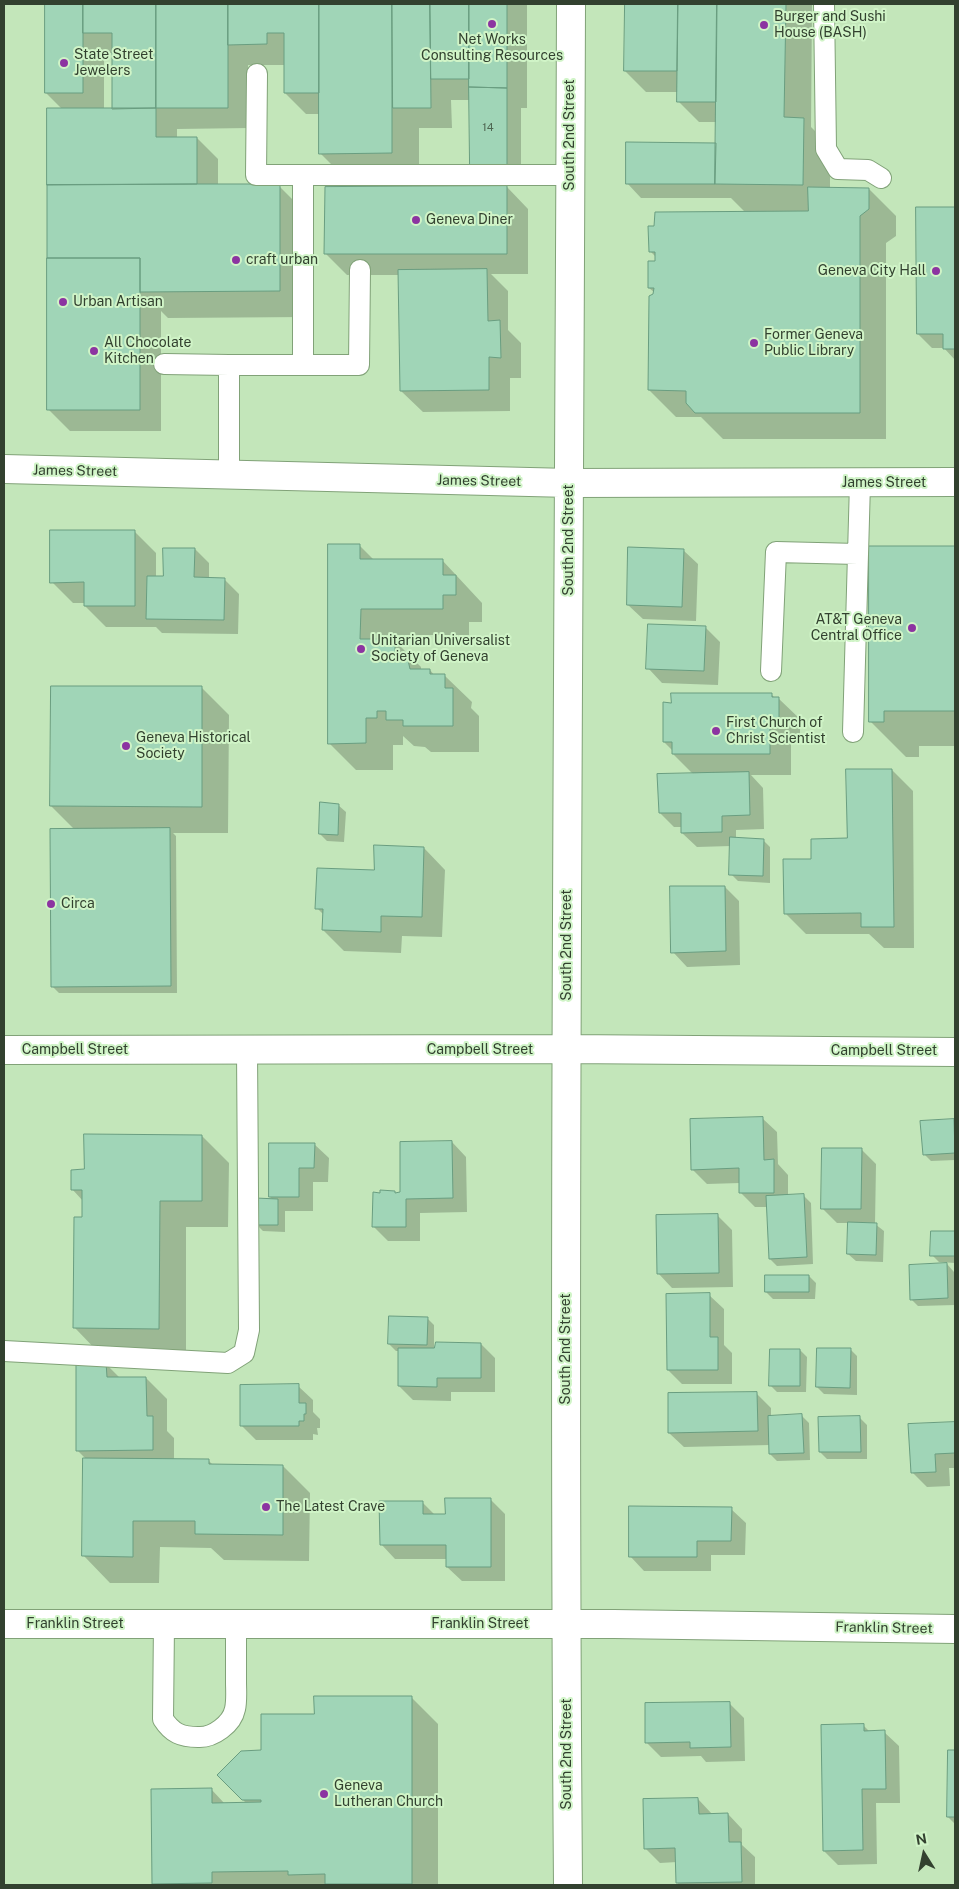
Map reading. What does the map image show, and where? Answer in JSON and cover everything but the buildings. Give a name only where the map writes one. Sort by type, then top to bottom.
[{"type":"street","name":"South 2nd Street","points":[[568,1885],[566,1049],[571,4]]},
{"type":"street","name":"James Street","points":[[4,470],[570,483],[955,482]]},
{"type":"street","name":"Campbell Street","points":[[4,1050],[566,1049],[955,1052]]},
{"type":"street","name":"Franklin Street","points":[[4,1624],[566,1624],[955,1629]]},
{"type":"lane","points":[[824,4],[826,150],[838,169],[868,170],[881,178]]},
{"type":"lane","points":[[257,74],[256,175],[570,175]]},
{"type":"lane","points":[[303,175],[303,364]]},
{"type":"lane","points":[[164,364],[359,365],[360,270]]},
{"type":"lane","points":[[228,475],[229,365]]},
{"type":"lane","points":[[853,732],[860,483]]},
{"type":"lane","points":[[771,671],[776,552],[858,554]]},
{"type":"lane","points":[[4,1351],[228,1363],[244,1353],[249,1330],[248,1051]]},
{"type":"lane","points":[[164,1624],[163,1719],[176,1734],[185,1737],[201,1738],[216,1733],[228,1723],[235,1710],[236,1623]]},
{"type":"place","name":"Net Works Consulting Resources","points":[[492,24]]},
{"type":"place","name":"Burger and Sushi House (BASH)","points":[[764,25]]},
{"type":"place","name":"State Street Jewelers","points":[[64,63]]},
{"type":"place","name":"Geneva Diner","points":[[416,220]]},
{"type":"place","name":"craft urban","points":[[236,260]]},
{"type":"place","name":"Geneva City Hall","points":[[936,271]]},
{"type":"place","name":"Urban Artisan","points":[[63,302]]},
{"type":"place","name":"Former Geneva Public Library","points":[[754,343]]},
{"type":"place","name":"All Chocolate Kitchen","points":[[94,351]]},
{"type":"place","name":"AT&T Geneva Central Office","points":[[912,628]]},
{"type":"place","name":"Unitarian Universalist Society of Geneva","points":[[361,649]]},
{"type":"place","name":"First Church of Christ Scientist","points":[[716,731]]},
{"type":"place","name":"Geneva Historical Society","points":[[126,746]]},
{"type":"place","name":"Circa","points":[[51,904]]},
{"type":"place","name":"The Latest Crave","points":[[266,1507]]},
{"type":"place","name":"Geneva Lutheran Church","points":[[324,1794]]}]
